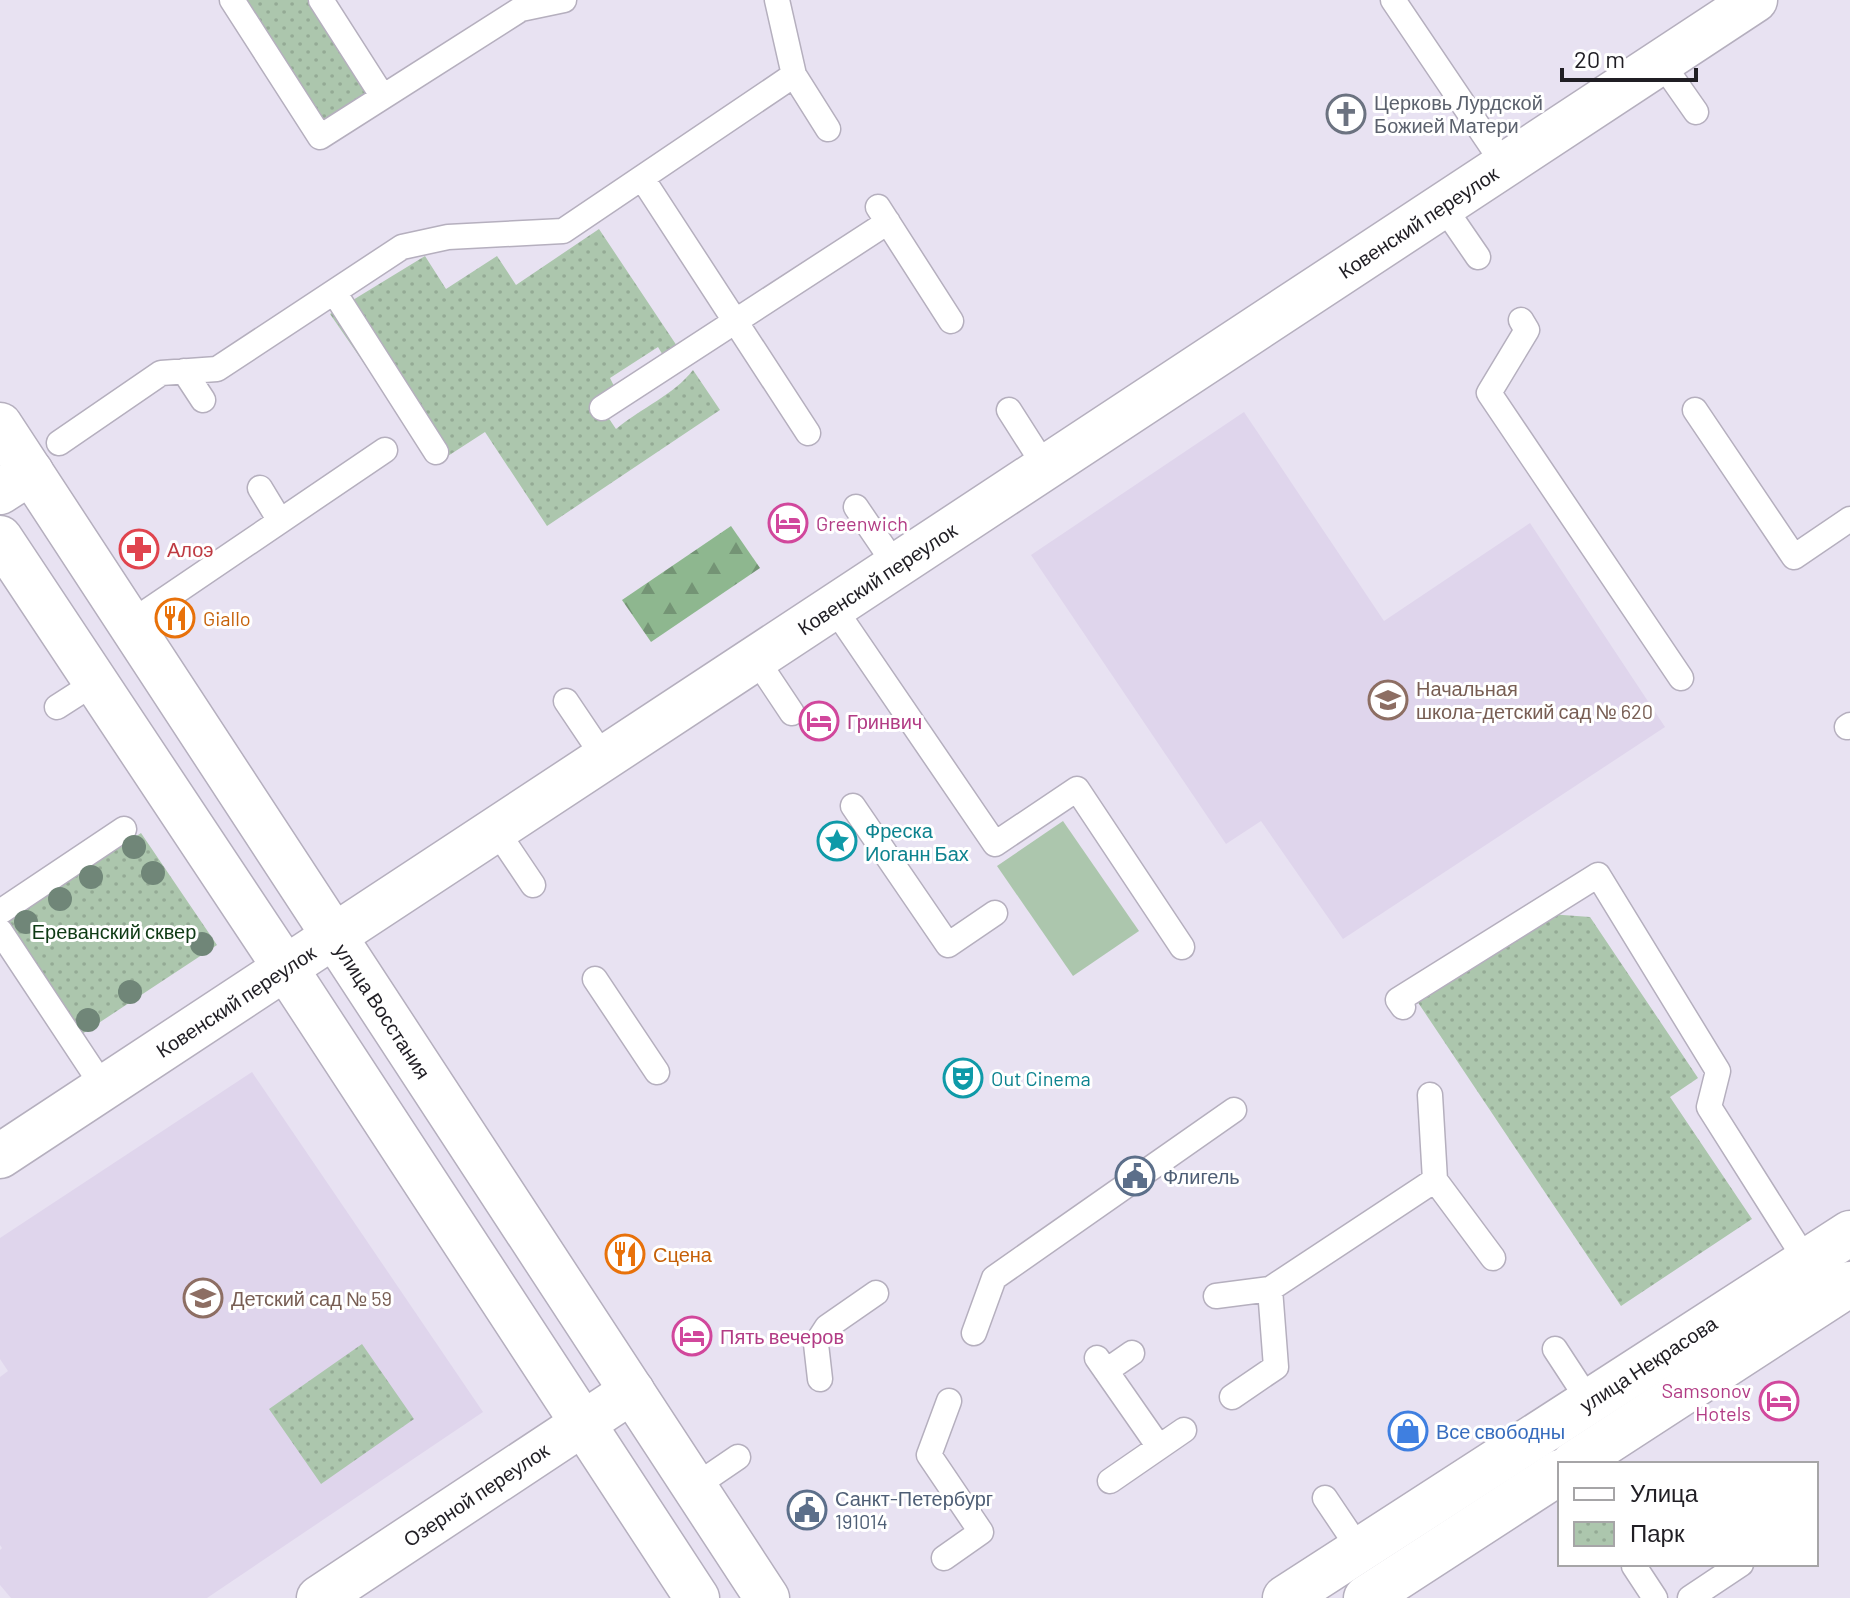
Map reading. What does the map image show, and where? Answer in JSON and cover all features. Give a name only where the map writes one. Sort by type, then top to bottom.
[{"type":"street","name":"Ковенский переулок","points":[[0,1156],[1755,0]]},
{"type":"street","name":"улица Восстания","points":[[0,425],[34,464],[130,623],[767,1598]]},
{"type":"street","points":[[0,538],[697,1598]]},
{"type":"street","name":"улица Некрасова","points":[[1285,1598],[1850,1233]]},
{"type":"street","points":[[1576,1462],[1840,1291]]},
{"type":"street","name":"Озерной переулок","points":[[319,1598],[632,1391]]},
{"type":"street","points":[[1366,1598],[1558,1473]]},
{"type":"lane","points":[[232,0],[320,137],[511,7],[521,9],[564,0]]},
{"type":"lane","points":[[321,0],[383,97]]},
{"type":"lane","points":[[777,0],[794,75],[828,129]]},
{"type":"lane","points":[[1393,0],[1505,166]]},
{"type":"lane","points":[[1661,62],[1696,112]]},
{"type":"lane","points":[[34,464],[161,373],[217,369],[402,247],[448,237],[563,231],[794,75]]},
{"type":"lane","points":[[642,178],[808,433]]},
{"type":"lane","points":[[1443,206],[1478,257]]},
{"type":"lane","points":[[602,408],[736,321],[883,214],[951,321]]},
{"type":"lane","points":[[334,292],[436,452]]},
{"type":"lane","points":[[1521,320],[1527,330],[1489,393],[1681,678]]},
{"type":"lane","points":[[184,371],[203,400]]},
{"type":"lane","points":[[1009,410],[1046,468]]},
{"type":"lane","points":[[1695,410],[1794,557],[1850,519]]},
{"type":"lane","points":[[130,623],[385,450]]},
{"type":"lane","points":[[260,488],[280,521]]},
{"type":"lane","points":[[856,507],[896,566]]},
{"type":"lane","points":[[834,608],[995,844],[1077,789],[1182,947]]},
{"type":"lane","points":[[756,659],[792,713]]},
{"type":"lane","points":[[57,707],[96,682]]},
{"type":"lane","points":[[566,701],[605,759]]},
{"type":"lane","points":[[853,806],[948,945],[995,913]]},
{"type":"lane","points":[[0,912],[124,829]]},
{"type":"lane","points":[[496,830],[533,885]]},
{"type":"lane","points":[[1403,1007],[1398,1000],[1598,875],[1718,1071],[1709,1107],[1806,1261],[1840,1291]]},
{"type":"lane","points":[[0,931],[104,1088]]},
{"type":"lane","points":[[595,979],[657,1072]]},
{"type":"lane","points":[[1430,1095],[1435,1180],[1493,1258]]},
{"type":"lane","points":[[974,1333],[994,1278],[1234,1110]]},
{"type":"lane","points":[[1216,1296],[1270,1289],[1435,1180]]},
{"type":"lane","points":[[1245,1392],[1276,1367],[1270,1289]]},
{"type":"lane","points":[[820,1379],[816,1344],[827,1327],[876,1293]]},
{"type":"lane","points":[[1555,1349],[1589,1401]]},
{"type":"lane","points":[[1132,1353],[1102,1364],[1159,1447]]},
{"type":"lane","points":[[944,1558],[981,1532],[929,1455],[949,1401]]},
{"type":"lane","points":[[1110,1481],[1184,1430]]},
{"type":"lane","points":[[694,1487],[738,1457]]},
{"type":"lane","points":[[1325,1498],[1360,1550]]},
{"type":"lane","points":[[1634,1566],[1655,1598]]},
{"type":"lane","points":[[1690,1598],[1738,1566]]},
{"type":"shaded area","name":"Начальная школа-детский сад № 620","points":[[1244,412],[1384,621],[1530,523],[1665,727],[1343,939],[1261,821],[1226,844],[1031,555]]},
{"type":"shaded area","name":"Детский сад № 59","points":[[252,1072],[483,1412],[207,1598],[11,1598],[0,1585],[0,1377],[8,1371],[0,1359],[0,1238]]},
{"type":"green space","points":[[245,0],[308,0],[367,94],[322,122]]},
{"type":"green space","points":[[599,229],[677,346],[664,357],[658,347],[610,378],[615,388],[597,401],[616,429],[667,394],[693,370],[720,410],[547,526],[485,432],[434,465],[330,314],[425,256],[446,289],[497,256],[516,285]]},
{"type":"green space","points":[[731,526],[760,568],[651,642],[622,600]]},
{"type":"green space","points":[[1063,821],[1139,931],[1073,976],[997,866]]},
{"type":"green space","name":"Ереванский сквер","points":[[141,833],[217,945],[82,1034],[8,921]]},
{"type":"green space","points":[[1549,914],[1590,917],[1698,1078],[1670,1097],[1752,1219],[1621,1306],[1415,998]]},
{"type":"green space","points":[[362,1344],[414,1419],[321,1484],[269,1409]]},
{"type":"place","name":"Церковь Лурдской Божией Матери","points":[[1346,114]]},
{"type":"place","name":"Greenwich","points":[[788,523]]},
{"type":"place","name":"Алоэ","points":[[139,549]]},
{"type":"place","name":"Giallo","points":[[175,618]]},
{"type":"place","name":"Начальная школа-детский сад № 620","points":[[1388,700]]},
{"type":"place","name":"Гринвич","points":[[819,721]]},
{"type":"place","name":"Фреска Иоганн Бах","points":[[837,841]]},
{"type":"place","name":"Out Cinema","points":[[963,1078]]},
{"type":"place","name":"Флигель","points":[[1135,1176]]},
{"type":"place","name":"Сцена","points":[[625,1254]]},
{"type":"place","name":"Детский сад № 59","points":[[203,1298]]},
{"type":"place","name":"Пять вечеров","points":[[692,1336]]},
{"type":"place","name":"Samsonov Hotels","points":[[1779,1401]]},
{"type":"place","name":"Все свободны","points":[[1408,1431]]},
{"type":"place","name":"Санкт-Петербург 191014","points":[[807,1510]]}]
